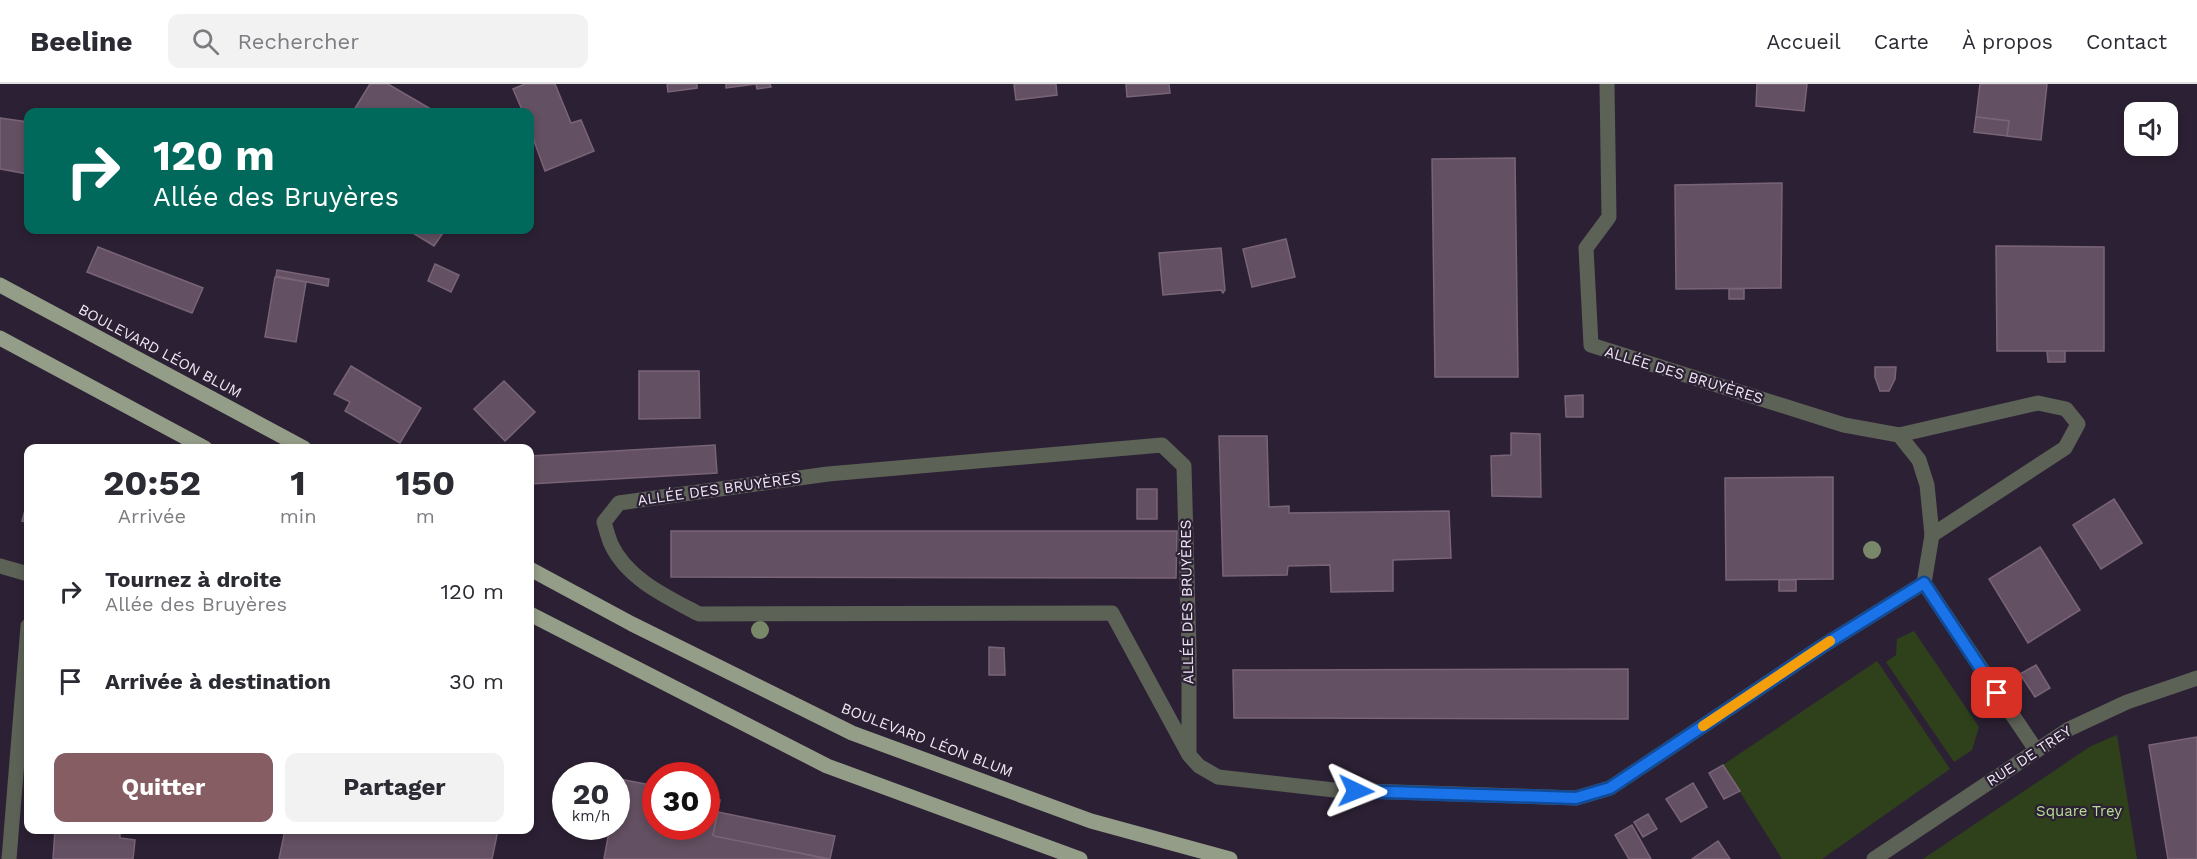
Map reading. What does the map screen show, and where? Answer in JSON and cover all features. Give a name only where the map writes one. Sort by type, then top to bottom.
[{"type":"main road","name":"BOULEVARD LÉON BLUM","points":[[0,285],[297,444]]},
{"type":"main road","points":[[0,338],[198,444]]},
{"type":"main road","name":"BOULEVARD LÉON BLUM","points":[[534,571],[632,624],[852,733],[1091,821],[1230,859]]},
{"type":"main road","points":[[534,616],[827,766],[1080,859]]},
{"type":"street","name":"ALLÉE DES BRUYÈRES","points":[[1607,84],[1609,218],[1586,248],[1591,345],[1844,425],[1899,435],[2038,403],[2066,409],[2078,424],[2065,448],[1932,535]]},
{"type":"street","points":[[1899,435],[1919,460],[1927,484],[1932,535],[1924,583],[2036,750]]},
{"type":"street","name":"ALLÉE DES BRUYÈRES","points":[[1189,755],[1189,650],[1184,466],[1162,445],[816,476],[619,503],[604,522],[612,546],[632,572],[662,594],[699,614],[1112,613],[1189,755],[1199,766],[1218,777],[1334,790],[1576,798],[1610,788],[1821,647],[1924,583]]},
{"type":"street","points":[[0,566],[24,573]]},
{"type":"street","points":[[9,859],[24,675]]},
{"type":"street","name":"RUE DE TREY","points":[[1874,859],[2069,729],[2127,702],[2197,678]]},
{"type":"green space","points":[[1914,631],[1979,727],[1972,750],[1954,762],[1886,662],[1896,655],[1897,639]]},
{"type":"green space","points":[[1877,661],[1950,769],[1822,859],[1782,859],[1723,765]]},
{"type":"green space","name":"Square Trey","points":[[2117,735],[2137,859],[1923,859],[2091,746]]},
{"type":"building","points":[[370,84],[388,84],[429,108],[355,108]]},
{"type":"building","points":[[525,84],[555,84],[571,123],[581,120],[594,151],[545,171],[534,141],[534,108],[521,108],[513,89]]},
{"type":"building","points":[[667,84],[697,84],[697,88],[668,92]]},
{"type":"building","points":[[726,84],[756,84],[726,88]]},
{"type":"building","points":[[756,84],[770,84],[771,87],[757,89]]},
{"type":"building","points":[[1014,84],[1056,84],[1057,95],[1016,100]]},
{"type":"building","points":[[1126,84],[1169,84],[1170,93],[1127,97]]},
{"type":"building","points":[[1757,84],[1807,84],[1804,111],[1756,106]]},
{"type":"building","points":[[1980,84],[2047,84],[2041,140],[2007,136],[2009,121],[1976,117]]},
{"type":"building","points":[[1976,117],[2009,121],[2007,136],[1974,132]]},
{"type":"building","points":[[0,118],[24,121],[24,173],[0,169]]},
{"type":"building","points":[[1515,158],[1518,377],[1435,377],[1432,159]]},
{"type":"building","points":[[1782,183],[1781,288],[1676,289],[1675,185]]},
{"type":"building","points":[[414,234],[442,234],[434,246]]},
{"type":"building","points":[[1286,239],[1295,277],[1252,287],[1243,249]]},
{"type":"building","points":[[1996,246],[2104,247],[2104,351],[1997,351]]},
{"type":"building","points":[[98,247],[203,288],[192,313],[87,272]]},
{"type":"building","points":[[1221,248],[1225,290],[1223,293],[1221,290],[1163,295],[1159,253]]},
{"type":"building","points":[[435,264],[459,275],[451,292],[428,281]]},
{"type":"building","points":[[277,270],[329,279],[328,286],[276,276]]},
{"type":"building","points":[[275,277],[306,282],[296,342],[265,337]]},
{"type":"building","points":[[1729,289],[1744,289],[1744,299],[1729,299]]},
{"type":"building","points":[[2047,351],[2065,351],[2065,362],[2048,362]]},
{"type":"building","points":[[351,366],[421,408],[400,443],[345,411],[350,402],[334,394]]},
{"type":"building","points":[[1875,367],[1896,367],[1895,379],[1889,391],[1880,391],[1875,377]]},
{"type":"building","points":[[639,371],[699,371],[700,418],[639,419]]},
{"type":"building","points":[[504,381],[535,412],[505,441],[474,409]]},
{"type":"building","points":[[1583,395],[1583,417],[1566,417],[1565,396]]},
{"type":"building","points":[[1511,433],[1540,434],[1541,497],[1492,496],[1491,456],[1511,455]]},
{"type":"building","points":[[1219,436],[1267,436],[1269,507],[1289,506],[1289,513],[1449,511],[1451,558],[1393,560],[1393,591],[1331,592],[1330,565],[1288,566],[1287,575],[1223,576]]},
{"type":"building","points":[[715,445],[717,473],[534,484],[534,456]]},
{"type":"building","points":[[1833,477],[1833,579],[1726,580],[1725,478]]},
{"type":"building","points":[[1137,489],[1157,489],[1157,519],[1137,519]]},
{"type":"building","points":[[2114,499],[2142,543],[2101,569],[2073,525]]},
{"type":"building","points":[[671,531],[1177,531],[1176,578],[671,577]]},
{"type":"building","points":[[2040,547],[2080,610],[2028,643],[1989,579]]},
{"type":"building","points":[[1779,580],[1796,580],[1796,591],[1779,591]]},
{"type":"building","points":[[989,647],[1004,648],[1005,675],[989,675]]},
{"type":"building","points":[[2036,665],[2050,688],[2035,697],[2020,674]]},
{"type":"building","points":[[1628,669],[1628,719],[1234,718],[1233,670]]},
{"type":"building","points":[[2197,737],[2197,859],[2168,859],[2149,745]]},
{"type":"building","points":[[1723,765],[1740,791],[1724,799],[1709,773]]},
{"type":"building","points":[[630,781],[642,783],[642,840],[720,840],[720,836],[827,859],[604,859],[607,840],[630,840]]},
{"type":"building","points":[[1693,783],[1707,807],[1681,822],[1666,799]]},
{"type":"building","points":[[720,812],[835,836],[830,859],[720,837]]},
{"type":"building","points":[[1648,814],[1657,829],[1643,837],[1634,822]]},
{"type":"building","points":[[1632,825],[1651,859],[1629,859],[1615,835]]},
{"type":"building","points":[[55,834],[120,834],[120,838],[135,840],[133,859],[53,859]]},
{"type":"building","points":[[284,834],[497,834],[492,859],[279,859]]},
{"type":"building","points":[[1718,841],[1730,859],[1692,859]]},
{"type":"slow traffic","points":[[1703,726],[1830,641]]},
{"type":"route","points":[[1356,791],[1576,798],[1610,788],[1821,647],[1924,583],[1997,693]]}]
